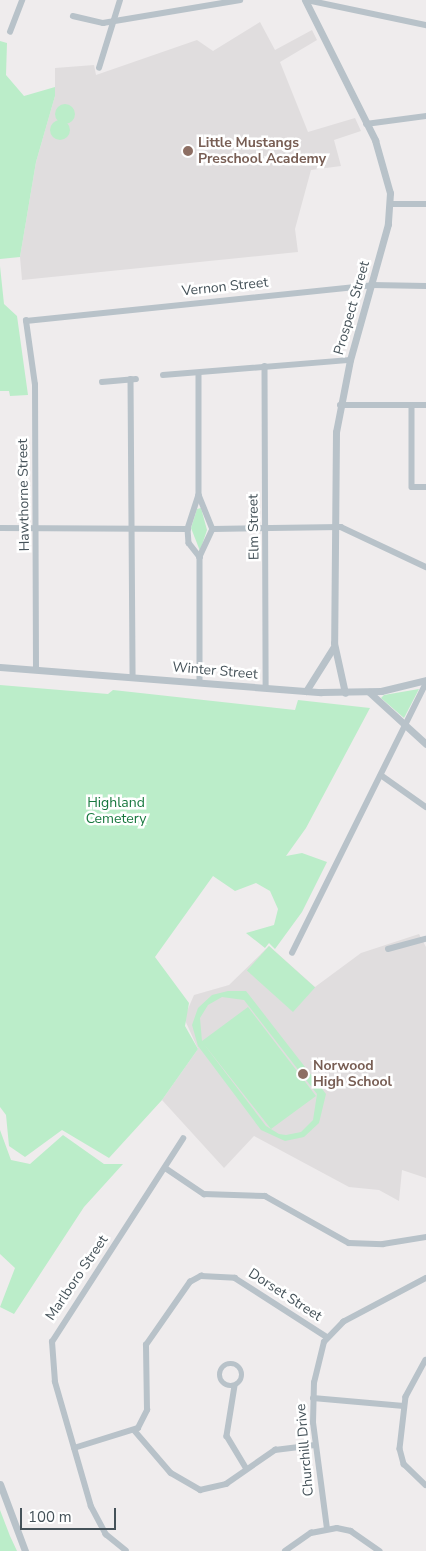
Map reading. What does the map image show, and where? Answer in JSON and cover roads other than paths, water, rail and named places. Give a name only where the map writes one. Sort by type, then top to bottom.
[{"type":"street","points":[[10,32],[22,0]]},
{"type":"street","points":[[99,68],[111,22],[120,0]]},
{"type":"street","points":[[73,16],[111,22],[240,0]]},
{"type":"street","points":[[306,0],[426,25]]},
{"type":"street","name":"Prospect Street","points":[[306,0],[384,162],[390,204],[372,285],[350,360],[340,404],[335,527],[334,643],[345,693]]},
{"type":"street","points":[[366,124],[426,116]]},
{"type":"street","points":[[390,204],[426,204]]},
{"type":"street","name":"Vernon Street","points":[[26,321],[372,285],[426,286]]},
{"type":"street","name":"Hawthorne Street","points":[[26,321],[35,385],[36,670]]},
{"type":"street","points":[[163,375],[350,360]]},
{"type":"street","name":"Elm Street","points":[[265,366],[266,688]]},
{"type":"street","points":[[199,372],[199,495],[188,529],[189,543],[200,557]]},
{"type":"street","points":[[102,382],[134,379],[131,529],[133,677]]},
{"type":"street","points":[[340,404],[426,405]]},
{"type":"street","points":[[412,405],[412,487],[426,487]]},
{"type":"street","points":[[199,495],[213,529],[200,557],[200,682]]},
{"type":"street","points":[[213,529],[335,527],[426,567]]},
{"type":"street","points":[[0,528],[188,529]]},
{"type":"street","name":"Prospect Street","points":[[306,691],[334,643]]},
{"type":"street","name":"Winter Street","points":[[0,667],[345,693],[369,692],[426,682]]},
{"type":"street","points":[[292,953],[426,682]]},
{"type":"street","points":[[369,692],[426,744]]},
{"type":"street","points":[[381,775],[426,807]]},
{"type":"street","points":[[388,949],[426,939]]},
{"type":"street","name":"Marlboro Street","points":[[126,1551],[106,1535],[94,1514],[55,1382],[52,1342],[167,1169],[183,1139]]},
{"type":"street","points":[[167,1169],[204,1194],[265,1196],[349,1243],[376,1245],[426,1237]]},
{"type":"street","name":"Dorset Street","points":[[135,1431],[147,1410],[146,1345],[190,1282],[201,1276],[235,1278],[327,1337]]},
{"type":"street","points":[[327,1337],[343,1322],[426,1278]]},
{"type":"street","name":"Churchill Drive","points":[[327,1337],[313,1398],[314,1445],[327,1529]]},
{"type":"street","points":[[426,1360],[404,1406],[401,1457],[426,1485]]},
{"type":"street","points":[[234,1386],[227,1436],[246,1468]]},
{"type":"street","points":[[313,1398],[404,1406]]},
{"type":"street","points":[[74,1448],[135,1431],[171,1473],[192,1488],[210,1490],[275,1450],[314,1445]]},
{"type":"street","points":[[0,1484],[25,1551]]},
{"type":"street","points":[[285,1551],[305,1536],[327,1529],[351,1531],[380,1551]]},
{"type":"place","name":"Little Mustangs Preschool Academy","points":[[188,151]]},
{"type":"place","name":"Norwood High School","points":[[303,1074]]},
{"type":"park label","name":"Highland Cemetery","points":[[116,812]]}]
